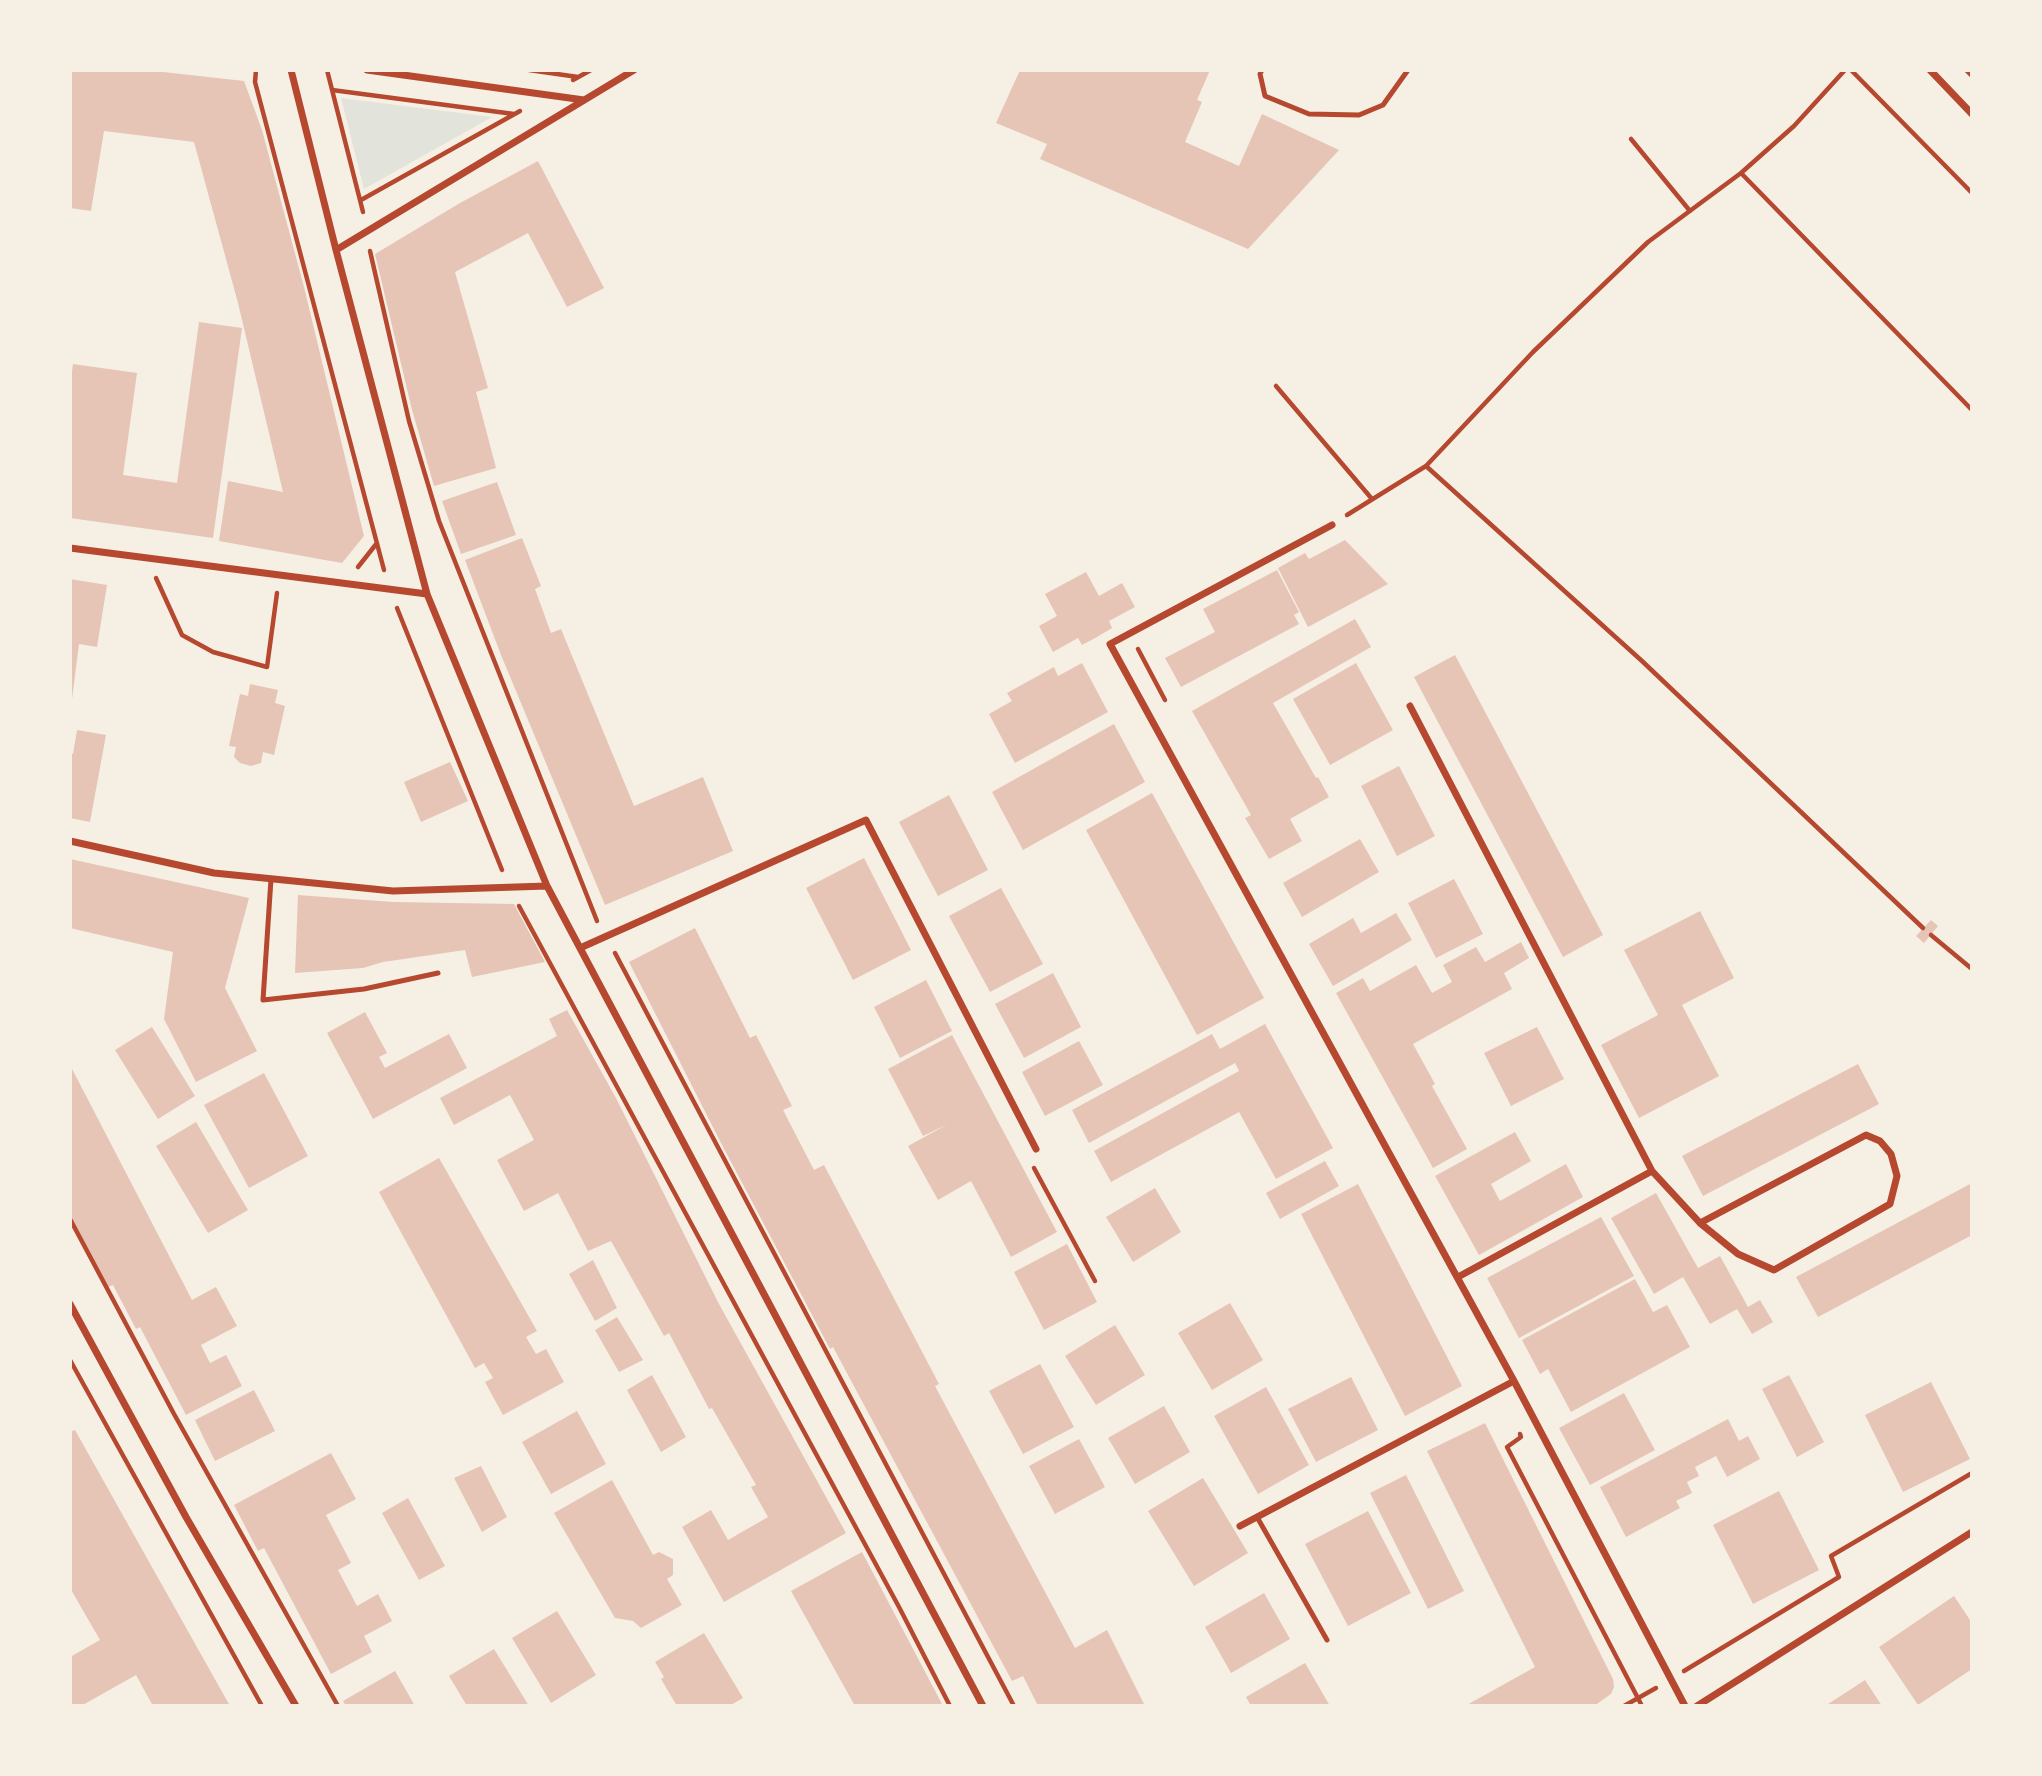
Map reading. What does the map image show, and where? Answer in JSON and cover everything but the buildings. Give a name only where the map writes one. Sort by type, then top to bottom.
[{"type":"street","points":[[291,70],[427,594],[547,886],[983,1706]]},
{"type":"street","points":[[367,70],[585,100]]},
{"type":"street","points":[[336,250],[634,70]]},
{"type":"street","points":[[1930,70],[1972,114]]},
{"type":"street","points":[[1332,525],[1110,644],[1458,1277],[1685,1706]]},
{"type":"street","points":[[70,548],[427,594]]},
{"type":"street","points":[[1410,706],[1652,1171],[1700,1223],[1738,1254],[1774,1270],[1890,1204],[1897,1176],[1891,1154],[1880,1141],[1866,1135],[1700,1223]]},
{"type":"street","points":[[580,948],[866,820],[1036,1149]]},
{"type":"street","points":[[70,841],[214,873],[393,891],[547,886]]},
{"type":"street","points":[[1458,1277],[1652,1171]]},
{"type":"street","points":[[70,1304],[186,1517],[296,1706]]},
{"type":"street","points":[[1240,1527],[1514,1381]]},
{"type":"street","points":[[1697,1706],[1972,1532]]},
{"type":"lane","points":[[1262,70],[1260,74],[1265,96],[1308,114],[1359,115],[1383,105],[1408,70]]},
{"type":"lane","points":[[271,878],[263,1000],[364,989],[438,973]]},
{"type":"lane","points":[[1257,1517],[1327,1640]]},
{"type":"path","points":[[529,70],[579,77]]},
{"type":"path","points":[[360,200],[590,70]]},
{"type":"path","points":[[1332,525],[1426,466],[1533,352],[1648,243],[1741,173],[1794,126],[1845,70]]},
{"type":"path","points":[[1850,70],[1972,193]]},
{"type":"path","points":[[1966,70],[1972,76]]},
{"type":"path","points":[[332,90],[514,114]]},
{"type":"path","points":[[1630,139],[1690,211]]},
{"type":"path","points":[[1741,173],[1972,410]]},
{"type":"path","points":[[1276,386],[1372,499]]},
{"type":"path","points":[[1426,466],[1642,661],[1923,928]]},
{"type":"path","points":[[147,557],[182,635],[214,652],[267,667],[280,575]]},
{"type":"path","points":[[1931,935],[1972,969]]},
{"type":"path","points":[[1036,1149],[1028,1154],[1095,1281]]},
{"type":"path","points":[[70,1219],[168,1403],[338,1706]]},
{"type":"path","points":[[70,1360],[261,1706]]},
{"type":"path","points":[[1515,1426],[1521,1437],[1507,1447],[1642,1706]]},
{"type":"path","points":[[1624,1706],[1839,1577],[1831,1556],[1972,1473]]},
{"type":"shaded area","points":[[341,98],[492,117],[364,189]]}]
